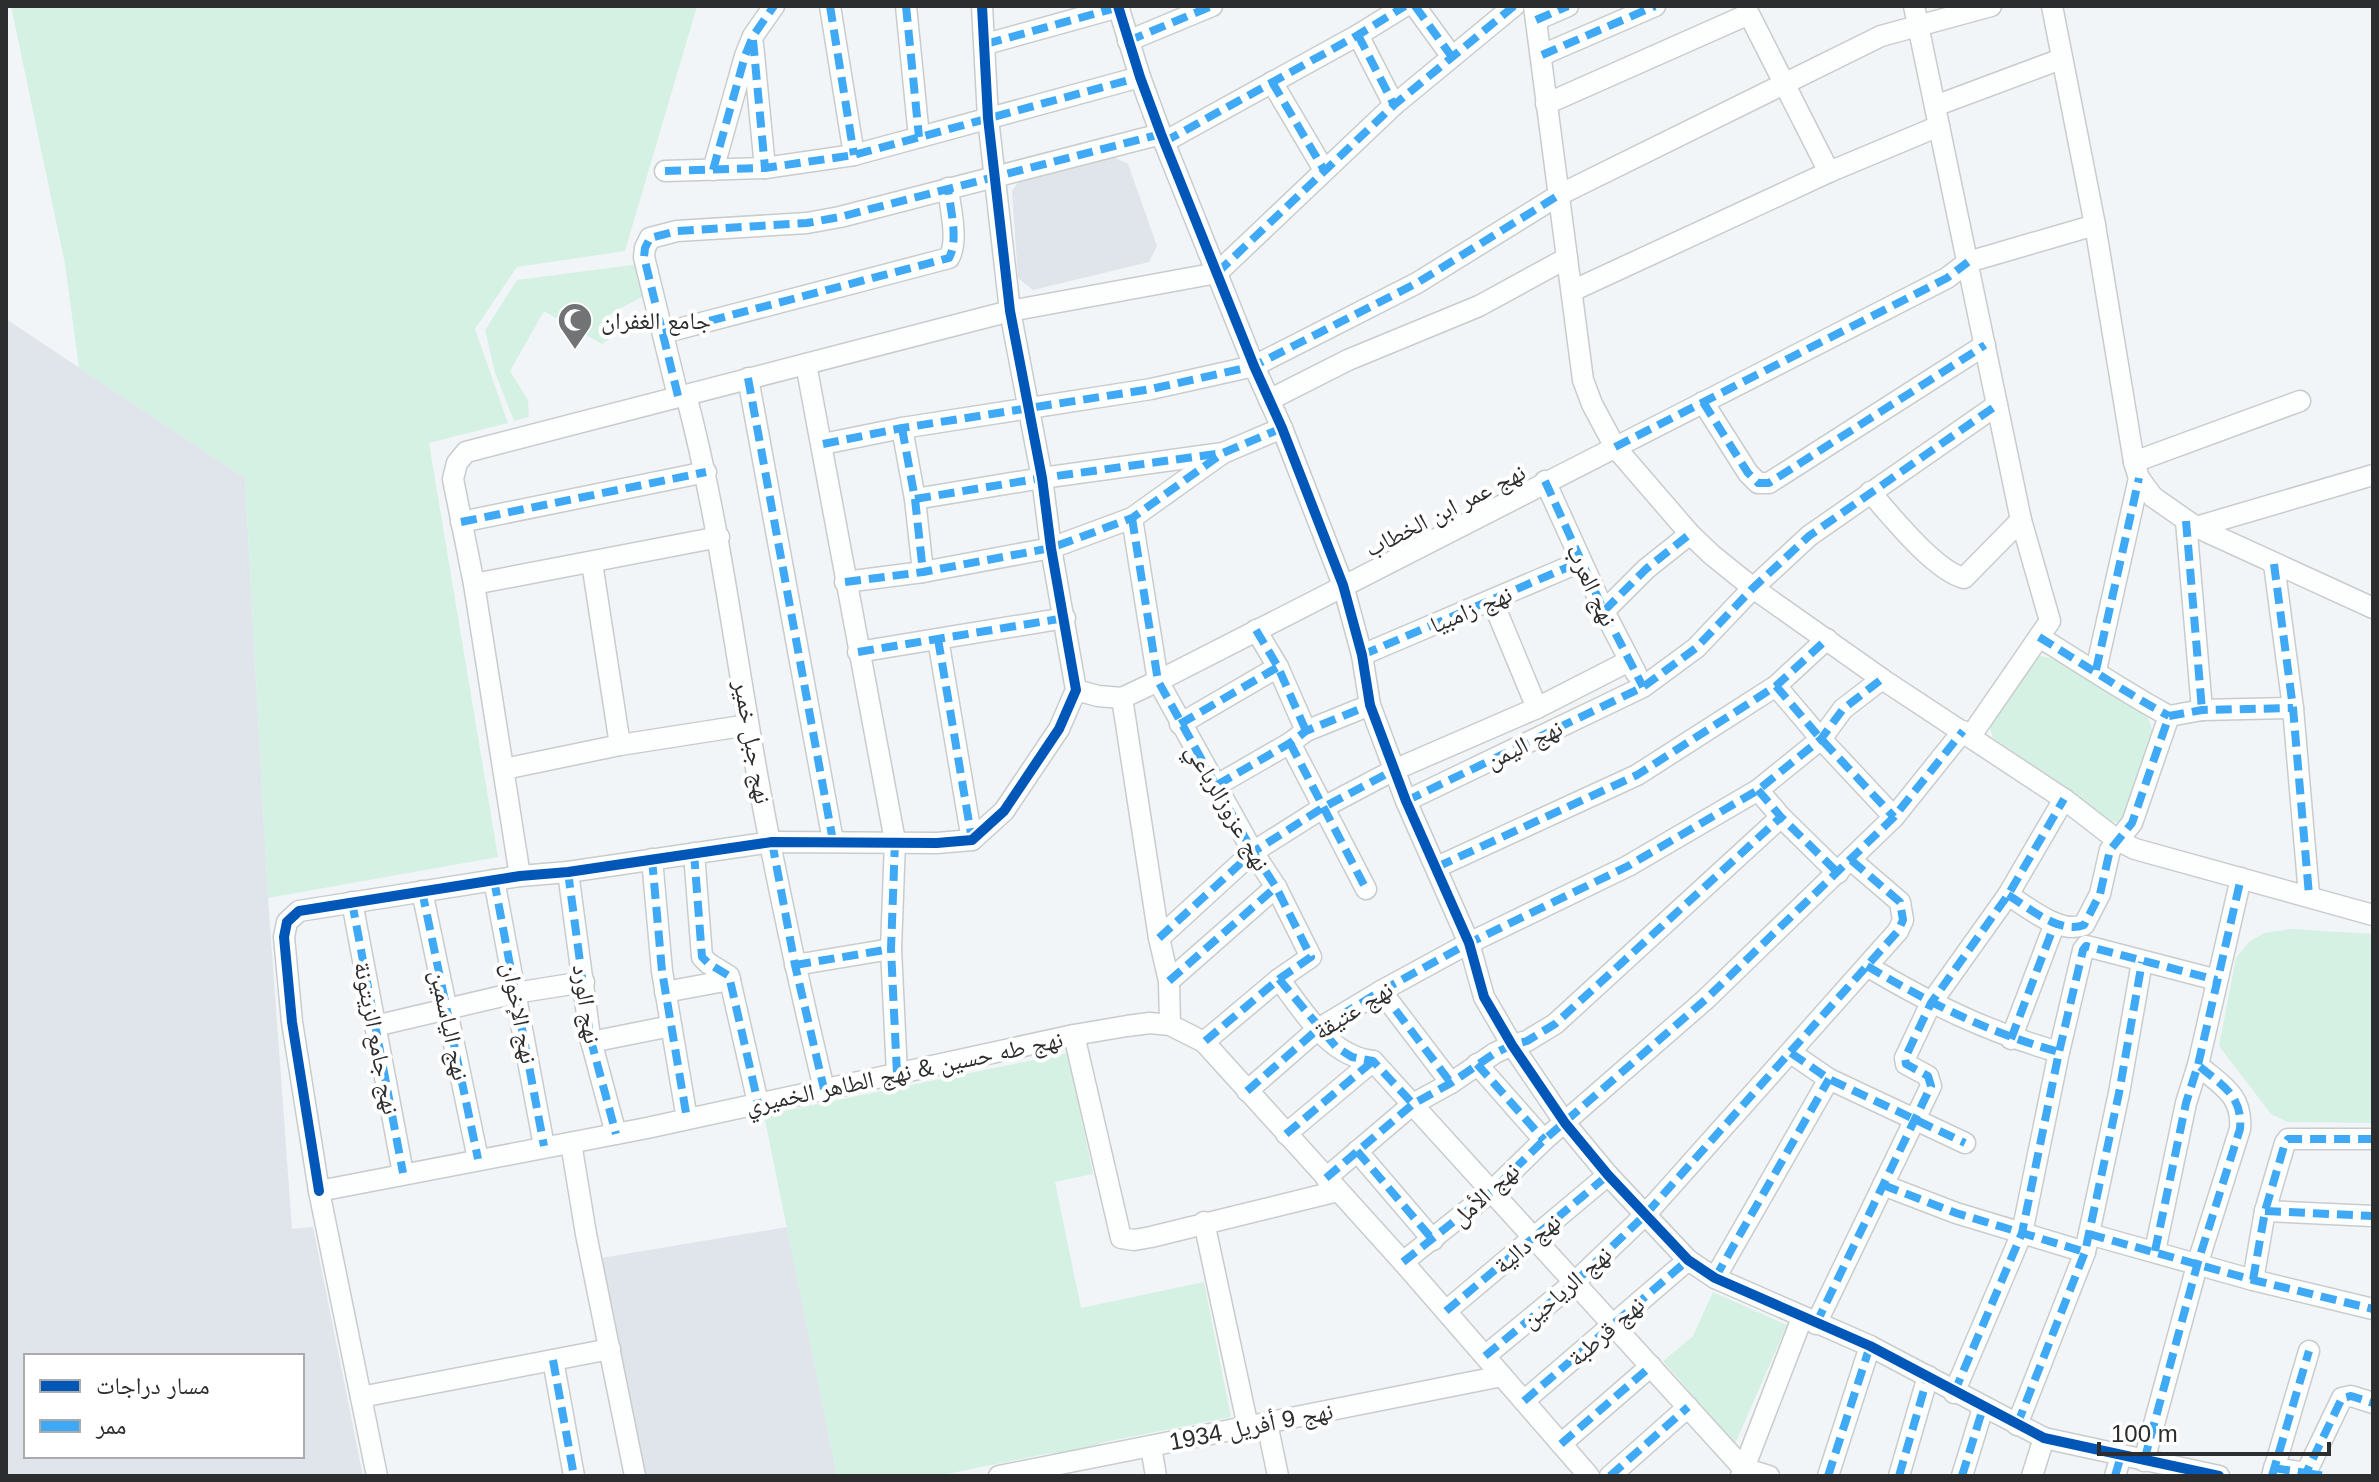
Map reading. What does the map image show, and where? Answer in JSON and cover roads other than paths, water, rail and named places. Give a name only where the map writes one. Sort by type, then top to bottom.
[{"type":"street","points":[[713,170],[753,36],[774,6]]},
{"type":"street","points":[[830,6],[854,155]]},
{"type":"street","points":[[906,6],[919,137]]},
{"type":"street","points":[[377,1476],[319,1191],[292,1022],[284,929],[287,922],[299,911],[352,902],[772,842],[937,843],[972,840],[1004,811],[1059,729],[1076,690],[1042,478],[1010,311],[988,118],[982,6]]},
{"type":"street","points":[[1128,41],[1212,6]]},
{"type":"street","points":[[663,333],[949,258],[953,252],[953,240],[948,188],[1162,138],[1272,82],[1405,6]]},
{"type":"street","points":[[1415,6],[1452,57]]},
{"type":"street","points":[[520,876],[474,584],[453,479],[457,463],[466,452],[1010,311],[1217,273],[1394,105],[1514,6]]},
{"type":"street","points":[[1568,6],[1535,13],[1583,380],[1615,447],[1690,534],[1753,588],[1882,679],[2064,799],[2117,840],[2135,849],[2373,915]]},
{"type":"street","points":[[1542,55],[1655,6]]},
{"type":"street","points":[[823,444],[902,428],[1151,389],[1254,366],[1417,283],[1559,195],[1916,16],[1991,6]]},
{"type":"street","points":[[2052,6],[2095,225],[2137,470],[2153,497],[2191,524],[2373,608]]},
{"type":"street","points":[[986,44],[1118,7],[1162,138],[1343,585],[1362,655],[1370,705],[1406,801],[1469,943],[1484,997],[1512,1045],[1565,1123],[1608,1175],[1688,1260],[1715,1278],[1870,1346],[2044,1438],[2181,1472],[2219,1476]]},
{"type":"street","points":[[1546,104],[1749,14],[1829,172]]},
{"type":"street","points":[[1916,16],[2021,520],[2050,621],[2039,637],[2169,716],[2202,710],[2293,708]]},
{"type":"street","points":[[1358,35],[1394,105]]},
{"type":"street","points":[[753,36],[765,168]]},
{"type":"street","points":[[1572,291],[1829,172],[1937,116],[2061,59]]},
{"type":"street","points":[[665,171],[765,168],[854,155],[1140,77]]},
{"type":"street","points":[[1272,82],[1324,170]]},
{"type":"street","name":"نهج جبل خمير","points":[[824,1089],[795,965],[748,725],[706,472],[663,333],[644,257],[645,248],[650,238],[677,231],[807,223],[948,188]]},
{"type":"street","name":"نهج عمر ابن الخطاب","points":[[1122,698],[1947,278],[1968,262],[2095,225]]},
{"type":"street","points":[[1269,400],[1348,360],[1479,306],[1567,258]]},
{"type":"street","points":[[1703,402],[1748,473],[1758,483],[1769,483],[1985,345]]},
{"type":"street","points":[[806,364],[895,841],[891,949],[897,1074]]},
{"type":"street","points":[[748,378],[833,841]]},
{"type":"street","points":[[2137,470],[2300,401]]},
{"type":"street","name":"نهج اليمن","points":[[1406,801],[1643,687],[1696,648],[1753,588],[1809,536],[1997,405]]},
{"type":"street","points":[[902,428],[915,499],[923,572]]},
{"type":"street","points":[[845,582],[923,572],[1051,548],[1132,518],[1223,453],[1282,428]]},
{"type":"street","points":[[915,499],[1223,453]]},
{"type":"street","points":[[2096,670],[2137,470]]},
{"type":"street","points":[[461,522],[706,472]]},
{"type":"street","points":[[2191,524],[2373,475]]},
{"type":"street","name":"نهج العرب","points":[[1545,481],[1580,562],[1643,687]]},
{"type":"street","points":[[1870,492],[1921,548],[1954,575],[1964,578],[2021,520]]},
{"type":"street","name":"نهج عزوزالرباعي","points":[[1132,518],[1158,681],[1253,852],[1276,887],[1311,957],[1279,979],[1204,1042]]},
{"type":"street","points":[[2191,524],[2202,710]]},
{"type":"street","points":[[1604,611],[1646,569],[1690,534]]},
{"type":"street","points":[[474,584],[719,537]]},
{"type":"street","name":"نهج زامبيا","points":[[1362,655],[1580,562]]},
{"type":"street","points":[[592,563],[620,745]]},
{"type":"street","points":[[2274,564],[2293,708],[2309,895]]},
{"type":"street","points":[[1492,600],[1537,708]]},
{"type":"street","points":[[858,652],[1065,618]]},
{"type":"street","points":[[1256,630],[1278,667],[1298,737],[1324,807],[1366,889]]},
{"type":"street","name":"نهج الأمل","points":[[1403,1262],[1492,1191],[1544,1140],[1706,999],[1894,817],[1967,734],[2039,637]]},
{"type":"street","points":[[938,639],[972,840]]},
{"type":"street","points":[[1437,867],[1637,775],[1776,686],[1827,639]]},
{"type":"street","points":[[1159,938],[1253,852],[1324,807],[1394,770],[1537,708],[1629,661]]},
{"type":"street","points":[[1180,724],[1278,667]]},
{"type":"street","name":"نهج عتيقة","points":[[1247,1091],[1318,1029],[1381,991],[1469,943],[1628,866],[1758,790],[1821,739],[1843,709],[1882,679]]},
{"type":"street","points":[[1776,686],[1894,817]]},
{"type":"street","points":[[1076,690],[1122,698],[1159,938],[1169,981],[1170,1025]]},
{"type":"street","points":[[1217,785],[1298,737],[1370,705]]},
{"type":"street","points":[[1954,1393],[2022,1233],[2084,925],[2100,894],[2110,850],[2132,823],[2169,716]]},
{"type":"street","points":[[504,769],[620,745],[748,725]]},
{"type":"street","points":[[1758,790],[1781,817],[1844,866]]},
{"type":"street","points":[[1742,1472],[1809,1321],[1883,1185],[1931,1086],[1930,1079],[1906,1064],[1905,1058],[1931,1003],[2008,895],[2064,799]]},
{"type":"street","points":[[1074,1035],[1119,1236],[1134,1240],[1332,1185],[1357,1151],[1413,1104],[1477,1064],[1512,1045],[1538,1036],[1588,997],[1781,817]]},
{"type":"street","points":[[694,853],[702,957],[730,980],[758,1103]]},
{"type":"street","points":[[652,859],[665,992],[687,1119]]},
{"type":"street","name":"نهج الرياحين","points":[[1485,1356],[1575,1282],[1645,1215],[1898,931],[1903,920],[1900,902],[1844,866]]},
{"type":"street","name":"نهج الورد","points":[[568,872],[591,1042],[616,1134]]},
{"type":"street","points":[[2155,1251],[2186,1103],[2198,1065],[2241,878]]},
{"type":"street","name":"نهج الإخوان","points":[[494,880],[544,1146]]},
{"type":"street","points":[[1169,981],[1276,887]]},
{"type":"street","name":"نهج الياسمين","points":[[422,891],[478,1159]]},
{"type":"street","points":[[2008,895],[2081,937],[2142,962],[2217,980]]},
{"type":"street","name":"نهج جامع الزيتونة","points":[[352,902],[403,1173]]},
{"type":"street","points":[[2011,1039],[2055,923]]},
{"type":"street","points":[[795,965],[891,949]]},
{"type":"street","points":[[2017,1425],[2087,1243],[2119,1093],[2142,962]]},
{"type":"street","points":[[1867,966],[1931,1003],[2011,1039],[2059,1052]]},
{"type":"street","points":[[1279,979],[1318,1029],[1342,1052],[1373,1061],[1688,1407],[1742,1472],[1769,1476]]},
{"type":"street","points":[[665,992],[730,980]]},
{"type":"street","points":[[375,1026],[515,993],[584,982]]},
{"type":"street","points":[[1381,991],[1451,1083]]},
{"type":"street","name":"نهج طه حسين & نهج الطاهر الخميري","points":[[319,1191],[616,1134],[1074,1035],[1150,1023],[1170,1025],[1204,1042],[1403,1262],[1589,1476]]},
{"type":"street","points":[[591,1042],[671,1026]]},
{"type":"street","points":[[1791,1053],[1829,1079],[1965,1143]]},
{"type":"street","points":[[1286,1134],[1373,1061]]},
{"type":"street","points":[[1477,1064],[1544,1140]]},
{"type":"street","points":[[2144,1461],[2198,1262],[2240,1129],[2241,1116],[2233,1095],[2198,1065]]},
{"type":"street","points":[[1715,1278],[1829,1079]]},
{"type":"street","points":[[2253,1280],[2265,1211],[2281,1149],[2288,1139],[2373,1139]]},
{"type":"street","points":[[571,1143],[586,1234],[635,1476]]},
{"type":"street","points":[[1357,1151],[1433,1240]]},
{"type":"street","name":"نهج دالية","points":[[1446,1311],[1608,1175]]},
{"type":"street","points":[[1883,1185],[1956,1213],[2022,1233],[2155,1251],[2253,1280],[2373,1309]]},
{"type":"street","points":[[2265,1211],[2373,1216]]},
{"type":"street","points":[[1204,1222],[1258,1425],[1278,1476]]},
{"type":"street","name":"نهج قرطبة","points":[[1524,1401],[1688,1260]]},
{"type":"street","points":[[1828,1476],[1870,1346]]},
{"type":"street","points":[[361,1397],[610,1349]]},
{"type":"street","points":[[2309,1351],[2273,1472],[2316,1475],[2342,1398],[2351,1396],[2373,1403]]},
{"type":"street","points":[[553,1360],[574,1476]]},
{"type":"street","points":[[1561,1444],[1651,1366]]},
{"type":"street","name":"نهج 9 أفريل 1934","points":[[999,1476],[1502,1376]]},
{"type":"street","points":[[1899,1476],[1928,1376]]},
{"type":"street","points":[[1610,1476],[1688,1407]]},
{"type":"street","points":[[1962,1476],[1983,1408]]},
{"type":"street","points":[[2032,1476],[2044,1438]]},
{"type":"street","points":[[1151,1447],[1156,1476]]},
{"type":"street","points":[[2115,1476],[2121,1456]]},
{"type":"place","name":"جامع الغفران","points":[[575,351]]}]
